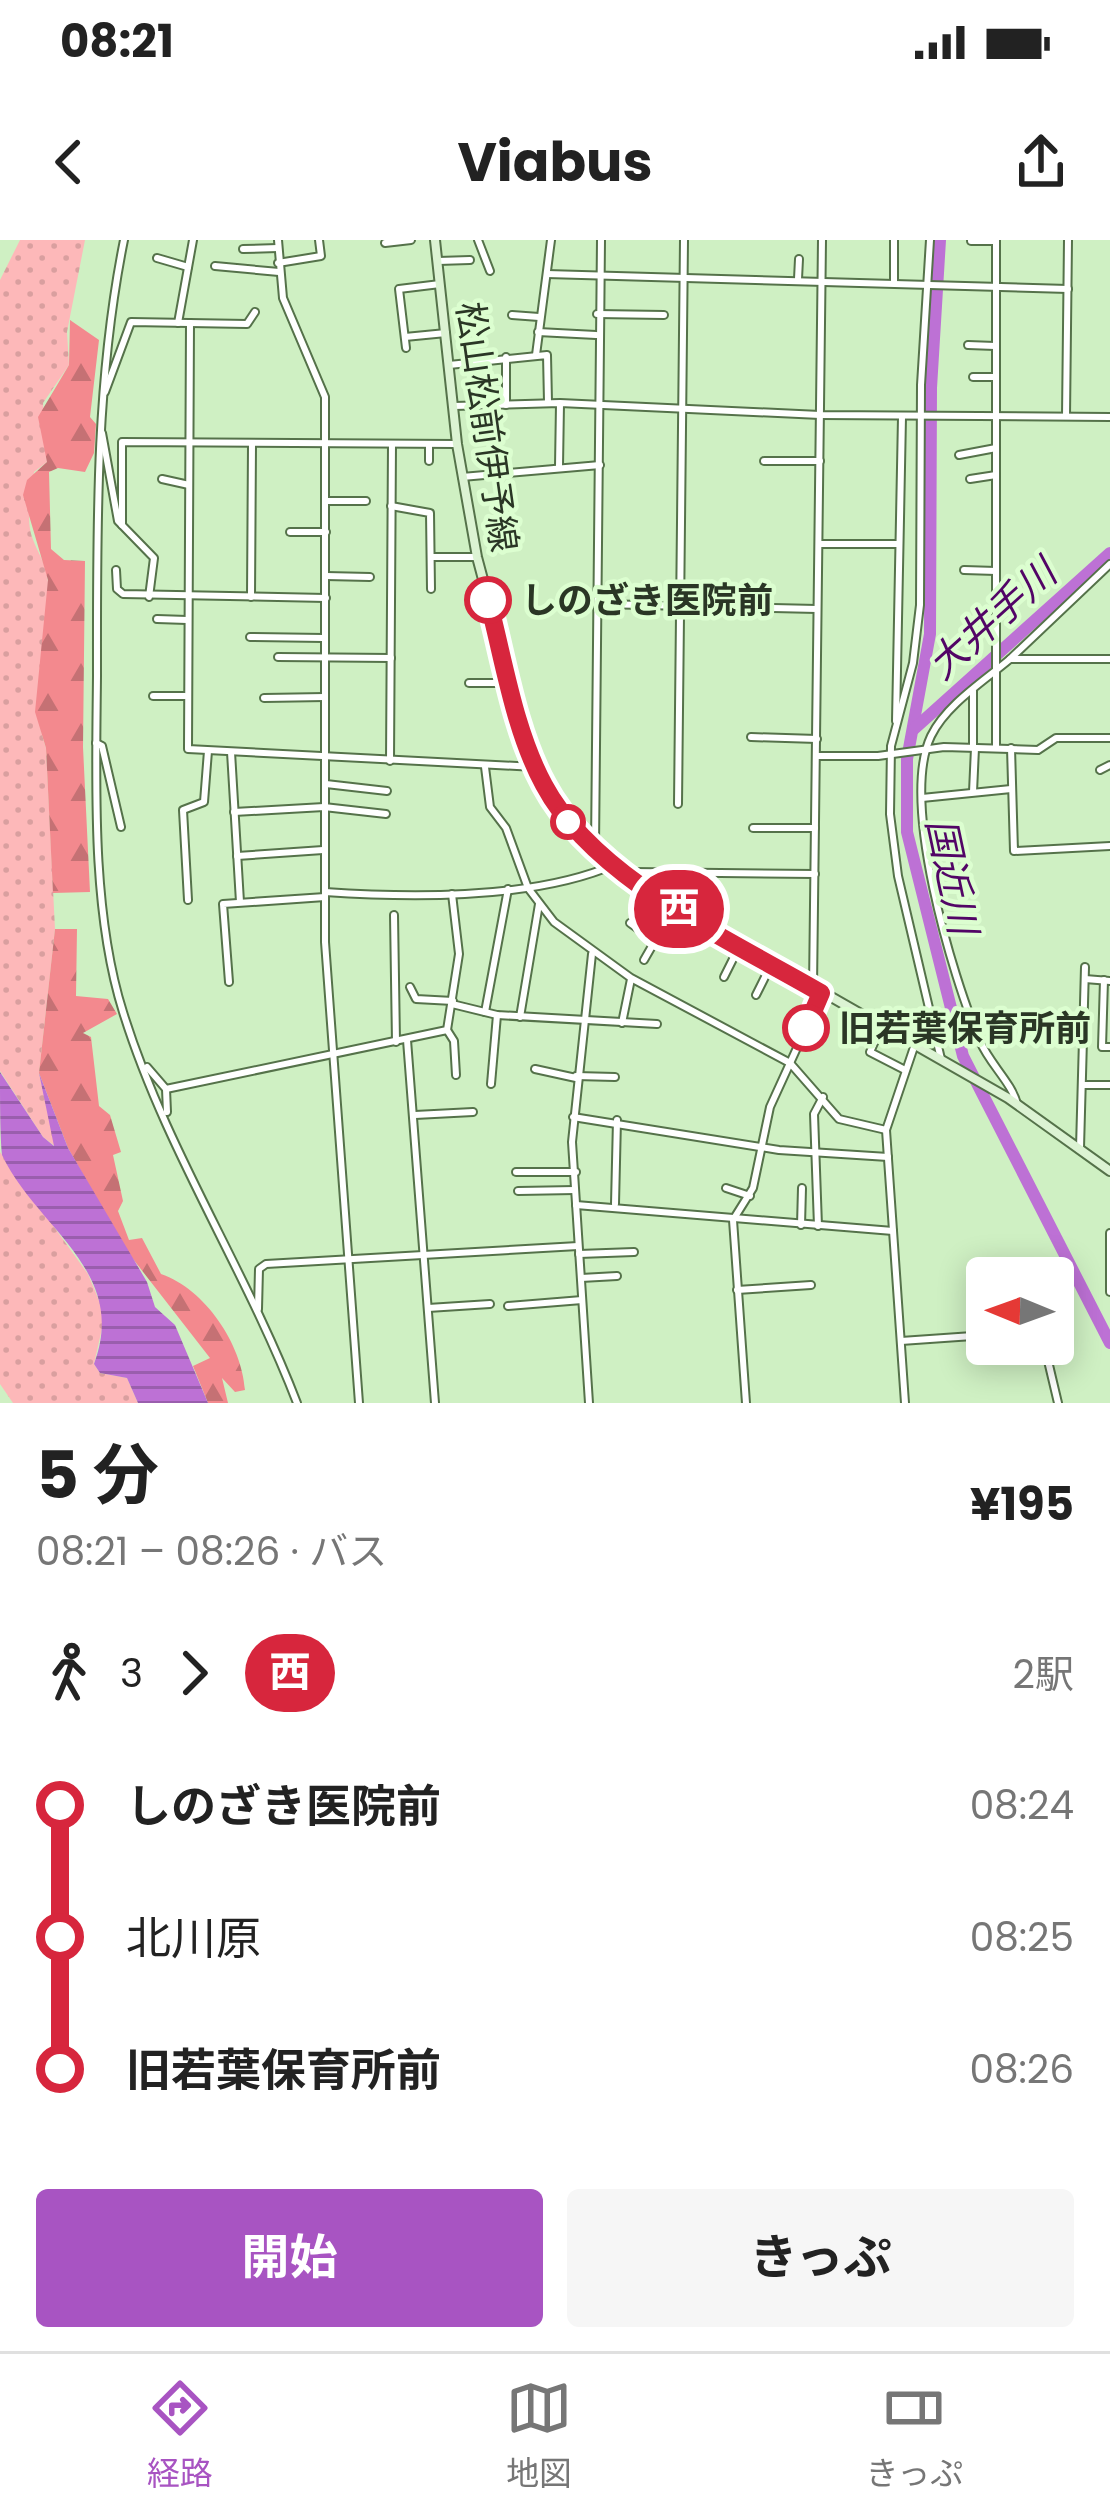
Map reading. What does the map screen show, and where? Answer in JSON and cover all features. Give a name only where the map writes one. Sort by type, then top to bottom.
[{"type":"main road","name":"松山松前伊予線","points":[[435,240],[462,477],[477,557],[535,767],[563,815],[595,848],[675,906],[1012,1101],[1110,1172]]},
{"type":"street","points":[[124,240],[102,434],[96,743],[98,823],[114,976],[144,1065],[297,1403]]},
{"type":"street","points":[[178,323],[193,240]]},
{"type":"street","points":[[214,266],[279,267],[321,256],[319,240]]},
{"type":"street","points":[[389,242],[411,240]]},
{"type":"street","points":[[478,240],[490,271]]},
{"type":"street","points":[[536,355],[551,240]]},
{"type":"street","points":[[595,848],[601,404],[596,335],[602,240]]},
{"type":"street","points":[[678,804],[684,240]]},
{"type":"street","points":[[746,1403],[733,1220],[750,1196],[770,1107],[817,991],[822,240]]},
{"type":"street","points":[[894,281],[895,240]]},
{"type":"street","points":[[930,240],[920,605],[914,663],[892,754],[898,876],[945,1062]]},
{"type":"street","points":[[971,241],[996,240],[996,748]]},
{"type":"street","points":[[1066,416],[1068,240]]},
{"type":"street","points":[[243,249],[278,244],[286,306],[322,386],[326,443],[325,895],[332,1056],[359,1403]]},
{"type":"street","points":[[157,257],[188,267]]},
{"type":"street","points":[[798,280],[799,259]]},
{"type":"street","points":[[438,261],[470,260]]},
{"type":"street","points":[[547,274],[945,281],[1068,289]]},
{"type":"street","points":[[406,348],[399,289],[440,284]]},
{"type":"street","points":[[105,392],[131,322],[247,324],[255,312]]},
{"type":"street","points":[[598,314],[664,315]]},
{"type":"street","points":[[512,315],[540,317]]},
{"type":"street","points":[[190,323],[185,745],[208,751],[535,767]]},
{"type":"street","points":[[538,332],[596,335]]},
{"type":"street","points":[[405,337],[446,333]]},
{"type":"street","points":[[968,345],[996,346]]},
{"type":"street","points":[[449,365],[548,355],[548,404]]},
{"type":"street","points":[[506,357],[506,404]]},
{"type":"street","points":[[973,377],[996,377]]},
{"type":"street","points":[[453,406],[560,403],[820,415],[1110,417]]},
{"type":"street","points":[[559,466],[560,403]]},
{"type":"street","points":[[896,731],[902,415]]},
{"type":"street","points":[[102,434],[122,525],[154,558],[149,597]]},
{"type":"street","points":[[122,525],[122,442],[458,444]]},
{"type":"street","points":[[251,597],[252,443]]},
{"type":"street","points":[[390,761],[392,444]]},
{"type":"street","points":[[429,444],[429,461]]},
{"type":"street","points":[[959,455],[996,448]]},
{"type":"street","points":[[764,461],[820,461]]},
{"type":"street","points":[[462,477],[600,465]]},
{"type":"street","points":[[970,479],[996,475]]},
{"type":"street","points":[[162,479],[189,485]]},
{"type":"street","points":[[326,500],[366,501]]},
{"type":"street","points":[[392,506],[430,513],[431,589]]},
{"type":"street","points":[[290,532],[326,532]]},
{"type":"street","points":[[819,544],[900,544]]},
{"type":"street","points":[[431,556],[477,557]]},
{"type":"street","points":[[1012,1101],[982,1048],[958,980],[924,837],[924,749],[937,726],[1110,564]]},
{"type":"street","points":[[116,570],[119,592],[149,597],[326,598]]},
{"type":"street","points":[[964,570],[996,571]]},
{"type":"street","points":[[326,576],[370,577]]},
{"type":"street","points":[[598,604],[818,609]]},
{"type":"street","points":[[157,620],[187,620]]},
{"type":"street","points":[[250,637],[326,638]]},
{"type":"street","points":[[278,657],[391,658]]},
{"type":"street","points":[[1010,659],[1110,659]]},
{"type":"street","points":[[469,683],[510,682]]},
{"type":"street","points":[[973,691],[973,793]]},
{"type":"street","points":[[153,696],[186,696]]},
{"type":"street","points":[[264,698],[325,697]]},
{"type":"street","points":[[751,737],[817,739]]},
{"type":"street","points":[[816,756],[924,749],[1046,749],[1056,738],[1110,738]]},
{"type":"street","points":[[96,743],[103,746],[122,827]]},
{"type":"street","points":[[1011,748],[1014,851],[1110,846]]},
{"type":"street","points":[[188,900],[183,810],[200,806],[206,795],[208,751]]},
{"type":"street","points":[[230,752],[240,902]]},
{"type":"street","points":[[1100,770],[1110,764]]},
{"type":"street","points":[[485,766],[488,802],[506,828],[528,888],[538,904],[592,954],[790,1063],[839,1119],[886,1130]]},
{"type":"street","points":[[324,783],[388,791]]},
{"type":"street","points":[[922,798],[1011,789]]},
{"type":"street","points":[[234,812],[324,807],[386,814]]},
{"type":"street","points":[[753,828],[815,828]]},
{"type":"street","points":[[237,856],[324,850]]},
{"type":"street","points":[[229,982],[223,904],[325,895],[528,888],[616,864]]},
{"type":"street","points":[[629,874],[815,874]]},
{"type":"street","points":[[485,1012],[508,889]]},
{"type":"street","points":[[452,894],[459,954],[448,1030],[454,1041],[456,1076]]},
{"type":"street","points":[[520,1017],[538,904]]},
{"type":"street","points":[[644,961],[652,939],[675,906]]},
{"type":"street","points":[[394,915],[396,1042]]},
{"type":"street","points":[[630,923],[652,939]]},
{"type":"street","points":[[724,977],[740,947]]},
{"type":"street","points":[[589,1403],[573,1117],[588,1021],[592,954]]},
{"type":"street","points":[[756,995],[771,965]]},
{"type":"street","points":[[1080,1148],[1085,967]]},
{"type":"street","points":[[622,1022],[631,978]]},
{"type":"street","points":[[1085,980],[1107,981],[1102,1047],[1110,1047]]},
{"type":"street","points":[[410,987],[416,999],[453,1002],[496,1015],[657,1024]]},
{"type":"street","points":[[491,1084],[496,1015]]},
{"type":"street","points":[[882,1025],[870,1052],[905,1070]]},
{"type":"street","points":[[166,1089],[448,1030]]},
{"type":"street","points":[[407,1040],[435,1403]]},
{"type":"street","points":[[905,1403],[886,1130],[915,1044]]},
{"type":"street","points":[[144,1065],[166,1089],[166,1116]]},
{"type":"street","points":[[536,1069],[576,1077],[615,1077]]},
{"type":"street","points":[[1082,1084],[1110,1085]]},
{"type":"street","points":[[818,1226],[814,1114],[823,1096]]},
{"type":"street","points":[[415,1115],[473,1112]]},
{"type":"street","points":[[573,1117],[617,1120],[761,1147],[888,1157]]},
{"type":"street","points":[[615,1204],[617,1120]]},
{"type":"street","points":[[517,1172],[576,1172]]},
{"type":"street","points":[[727,1188],[750,1196]]},
{"type":"street","points":[[800,1225],[802,1188]]},
{"type":"street","points":[[518,1191],[576,1190]]},
{"type":"street","points":[[576,1204],[893,1231]]},
{"type":"street","points":[[1110,1233],[1110,1292]]},
{"type":"street","points":[[257,1310],[261,1266],[424,1253],[634,1252]]},
{"type":"street","points":[[580,1278],[616,1276]]},
{"type":"street","points":[[737,1290],[811,1285]]},
{"type":"street","points":[[508,1306],[582,1300]]},
{"type":"street","points":[[428,1308],[490,1304]]},
{"type":"street","points":[[901,1341],[966,1337]]},
{"type":"street","points":[[1049,1365],[1058,1403]]},
{"type":"shaded area","points":[[20,240],[85,240],[67,332],[69,365],[43,403],[47,462],[34,472],[29,515],[45,568],[49,604],[39,706],[46,748],[55,929],[39,1073],[56,1147],[43,1137],[0,1071],[0,280]]},
{"type":"shaded area","points":[[0,1072],[54,1146],[39,1073],[68,1148],[147,1282],[155,1307],[175,1325],[208,1403],[138,1403],[127,1378],[100,1373],[94,1364],[102,1331],[99,1302],[90,1276],[2,1155]]},
{"type":"shaded area","points":[[0,1152],[88,1274],[105,1315],[94,1364],[100,1373],[127,1378],[138,1403],[13,1403],[0,1384]]},
{"type":"green space","points":[[70,320],[99,340],[90,417],[96,424],[94,453],[85,472],[58,468],[49,472],[51,549],[64,560],[85,561],[83,747],[90,892],[53,893],[46,748],[35,712],[48,580],[23,495],[27,480],[47,462],[38,417],[69,365]]},
{"type":"green space","points":[[55,929],[77,929],[76,996],[108,999],[117,1014],[83,1033],[91,1037],[99,1106],[110,1115],[121,1152],[113,1155],[123,1201],[118,1211],[129,1240],[142,1238],[161,1274],[192,1292],[229,1337],[245,1390],[235,1392],[222,1378],[228,1403],[208,1403],[193,1366],[210,1358],[126,1250],[68,1148],[39,1073]]},
{"type":"waterway","name":"国近川","points":[[940,240],[931,388],[930,634],[907,759],[907,832],[963,1056],[1110,1343]]},
{"type":"waterway","name":"大井手川","points":[[914,729],[1110,553]]},
{"type":"bus line","name":"西","points":[[488,600],[535,767],[563,815],[595,848],[675,906],[821,993],[806,1028]]},
{"type":"place","name":"しのざき医院前","points":[[488,600]]},
{"type":"place","name":"旧若葉保育所前","points":[[806,1028]]}]
